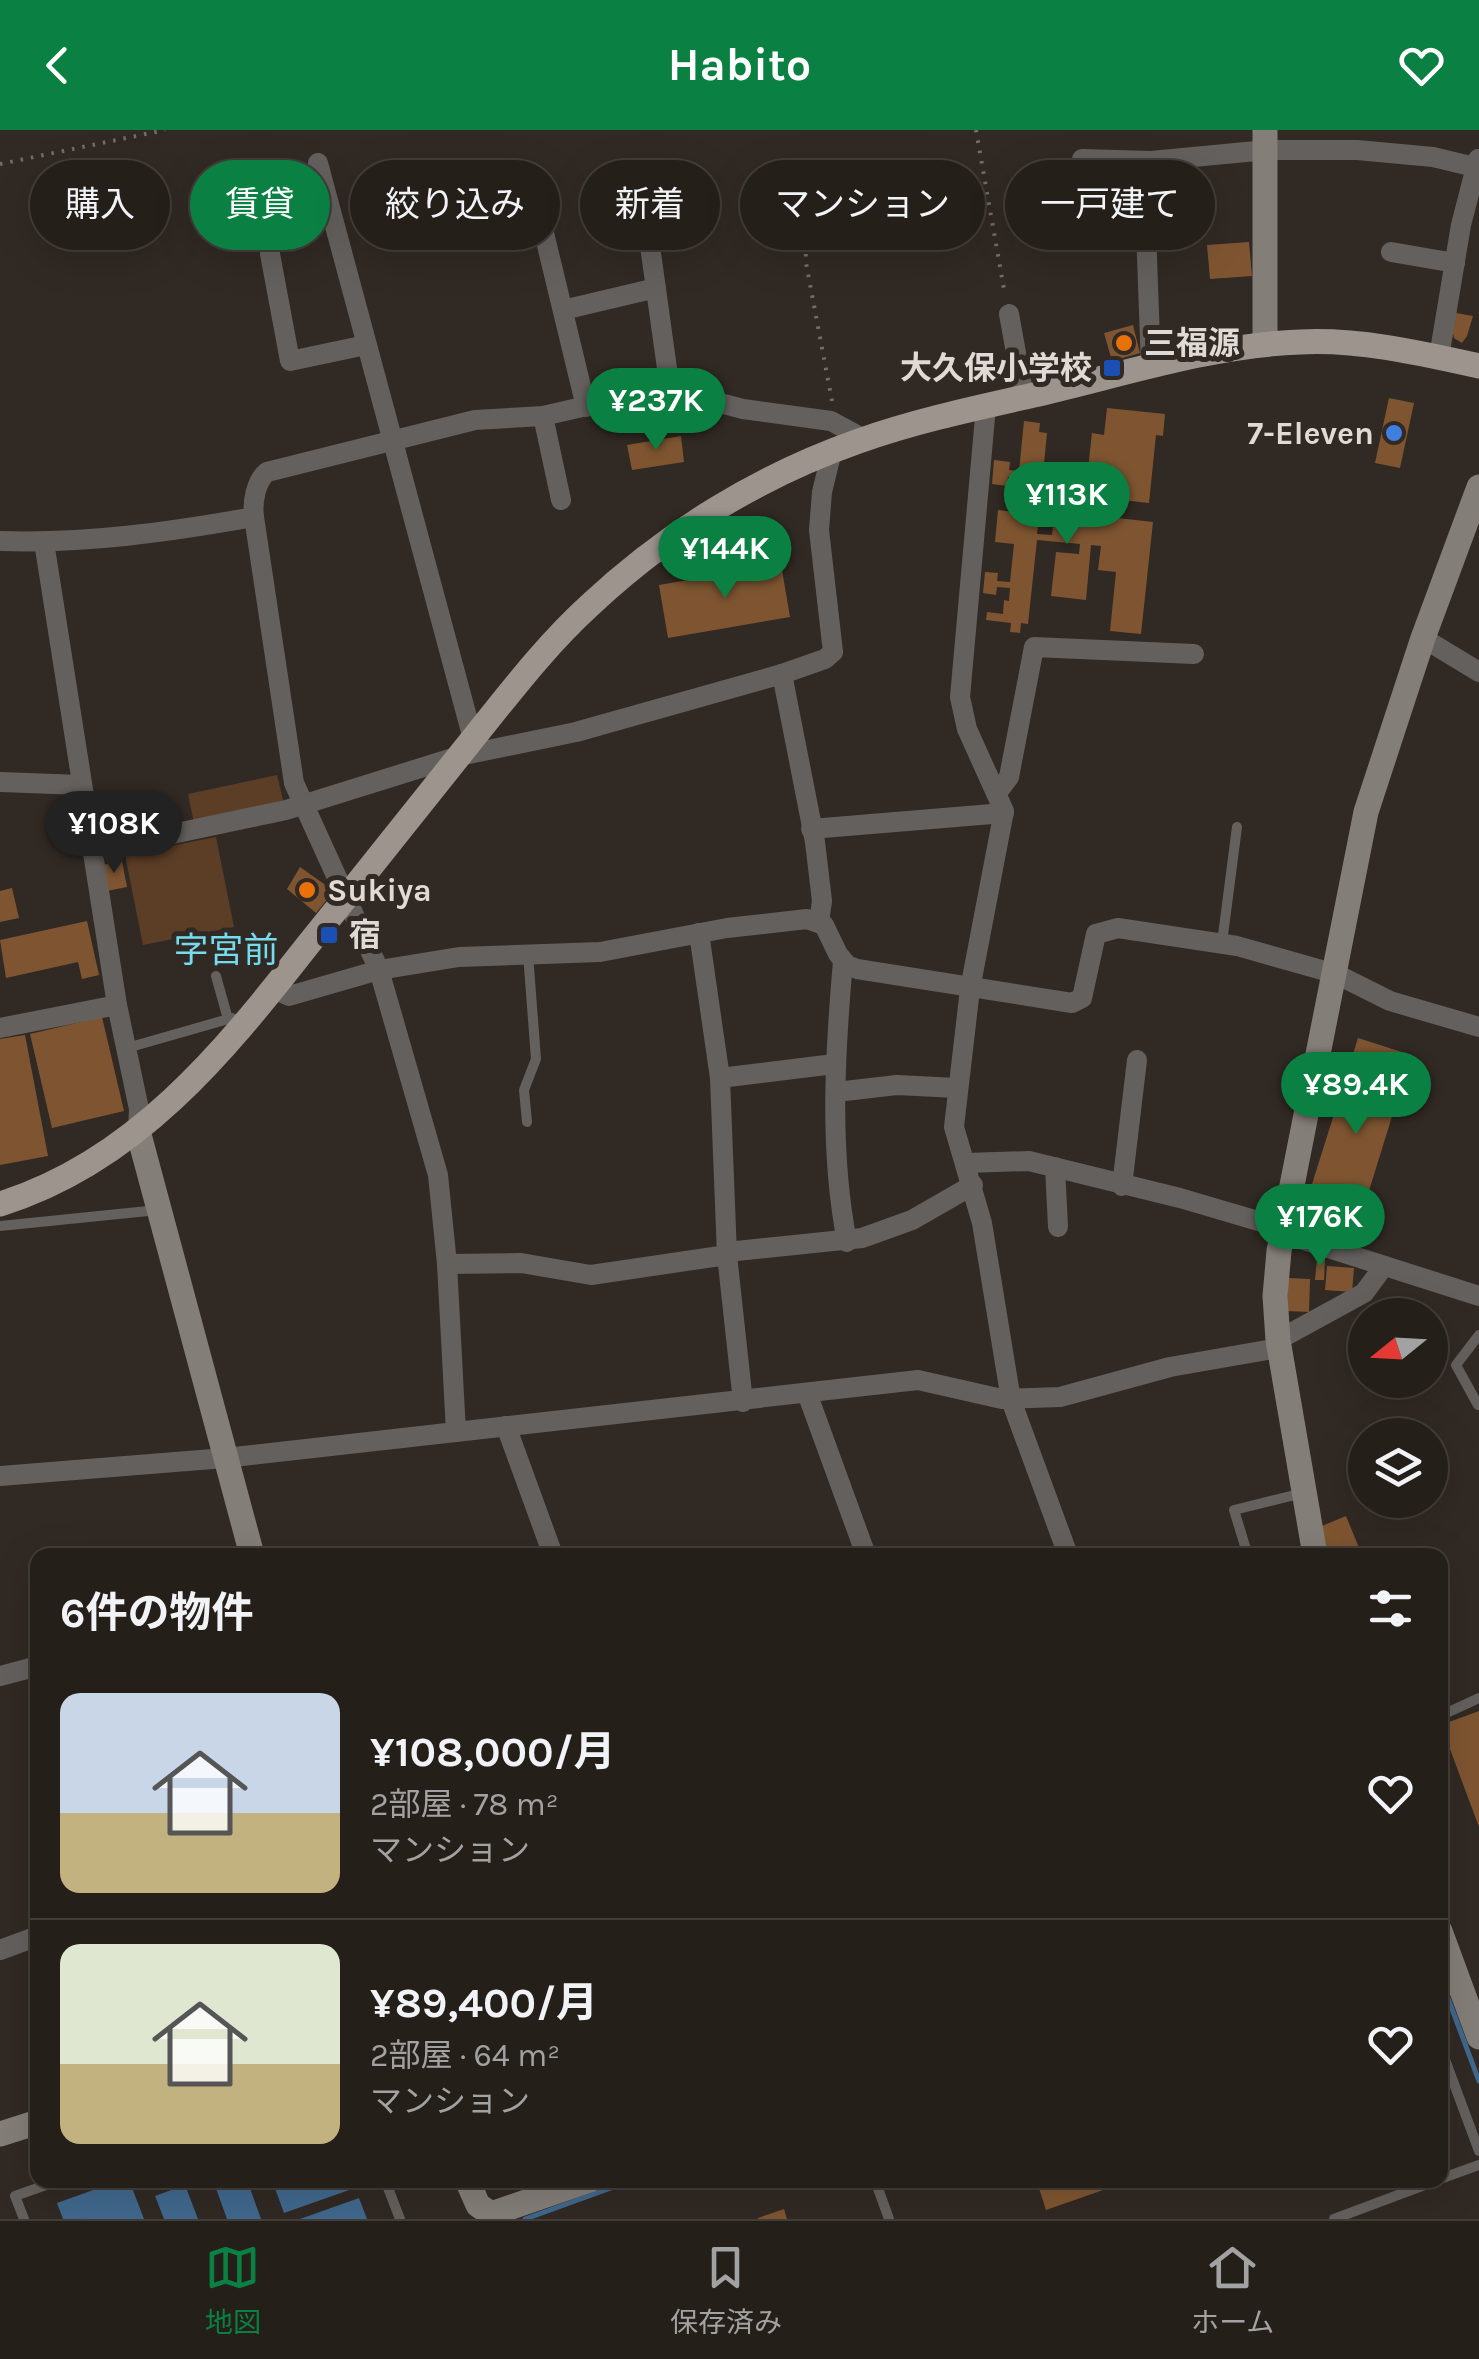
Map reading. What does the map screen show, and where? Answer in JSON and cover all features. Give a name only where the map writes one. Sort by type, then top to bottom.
[{"type":"main road","points":[[0,1204],[55,1182],[138,1131],[215,1060],[237,1021],[274,989],[553,642],[626,574],[721,506],[864,439],[986,406],[1265,344],[1340,342],[1479,366]]},
{"type":"street","points":[[1265,344],[1266,140]]},
{"type":"street","points":[[1082,159],[1150,160],[1266,140],[1478,163],[1460,226],[1440,358]]},
{"type":"street","points":[[330,209],[394,441],[466,748]]},
{"type":"street","points":[[548,250],[586,407]]},
{"type":"street","points":[[651,250],[670,390]]},
{"type":"street","points":[[1147,250],[1151,368]]},
{"type":"street","points":[[1391,252],[1454,264]]},
{"type":"street","points":[[270,254],[290,360],[366,344]]},
{"type":"street","points":[[563,310],[656,288]]},
{"type":"street","points":[[1010,314],[1024,397]]},
{"type":"street","points":[[456,1432],[438,1175],[379,970],[301,805],[289,763],[254,517],[253,502],[264,474],[476,420],[543,416],[645,392],[670,390],[743,410],[831,421],[864,439]]},
{"type":"street","points":[[986,406],[960,698],[966,729],[1001,803]]},
{"type":"street","points":[[543,416],[561,500]]},
{"type":"street","points":[[92,852],[301,805],[466,748],[576,732],[825,659],[833,652],[820,530],[822,492],[832,451]]},
{"type":"street","points":[[1314,1548],[1279,1344],[1275,1284],[1282,1231],[1366,812],[1423,638],[1479,487]]},
{"type":"street","points":[[0,541],[44,542],[173,532],[254,517]]},
{"type":"street","points":[[44,542],[117,1005],[138,1109],[138,1131],[250,1548]]},
{"type":"street","points":[[1423,638],[1479,672]]},
{"type":"street","points":[[1065,1548],[1012,1400],[982,1223],[954,1127],[970,989],[1001,803],[1034,647],[1194,654]]},
{"type":"street","points":[[782,674],[812,829],[822,901],[819,922]]},
{"type":"street","points":[[0,782],[81,784]]},
{"type":"street","points":[[812,829],[1001,803]]},
{"type":"street","points":[[274,989],[289,996],[379,970],[470,955],[614,950],[807,919],[819,922],[827,929],[843,960],[834,1064],[837,1158],[847,1242]]},
{"type":"street","points":[[843,960],[863,971],[1072,1003],[1082,998],[1096,934],[1118,928],[1222,943],[1336,974],[1390,1001],[1479,1027]]},
{"type":"street","points":[[699,934],[720,1078],[727,1254],[743,1402]]},
{"type":"street","points":[[0,1028],[117,1005]]},
{"type":"street","points":[[1122,1186],[1137,1060]]},
{"type":"street","points":[[720,1078],[834,1064]]},
{"type":"street","points":[[836,1092],[898,1085],[957,1088]]},
{"type":"street","points":[[966,1163],[1025,1161],[1180,1198],[1479,1296]]},
{"type":"street","points":[[1055,1168],[1058,1227]]},
{"type":"street","points":[[447,1264],[521,1263],[592,1274],[727,1254],[847,1242],[898,1226],[972,1184]]},
{"type":"street","points":[[0,1476],[225,1458],[918,1380],[1012,1400],[1069,1395],[1170,1367],[1279,1344],[1364,1293],[1384,1266]]},
{"type":"street","points":[[807,1393],[863,1548]]},
{"type":"street","points":[[506,1426],[551,1548]]},
{"type":"street","points":[[0,1676],[30,1668]]},
{"type":"street","points":[[0,1950],[30,1939]]},
{"type":"street","points":[[1448,1953],[1479,2037]]},
{"type":"street","points":[[0,2134],[30,2125]]},
{"type":"street","points":[[470,2188],[484,2216],[524,2212],[574,2188]]},
{"type":"lane","points":[[1222,943],[1237,827]]},
{"type":"lane","points":[[527,1122],[524,1090],[536,1060],[528,954]]},
{"type":"lane","points":[[126,1048],[237,1021],[216,976]]},
{"type":"lane","points":[[0,1226],[159,1210]]},
{"type":"lane","points":[[1478,1405],[1456,1366],[1479,1335]]},
{"type":"lane","points":[[1245,1546],[1234,1510],[1304,1493]]},
{"type":"lane","points":[[1448,1712],[1479,1698]]},
{"type":"lane","points":[[1448,2068],[1479,2151]]},
{"type":"lane","points":[[1448,2176],[1479,2164]]},
{"type":"lane","points":[[24,2219],[15,2196],[38,2188]]},
{"type":"lane","points":[[389,2188],[400,2219]]},
{"type":"lane","points":[[878,2188],[889,2219]]},
{"type":"lane","points":[[1334,2219],[1417,2188]]},
{"type":"path","points":[[0,164],[165,130]]},
{"type":"path","points":[[976,130],[1010,314]]},
{"type":"path","points":[[831,421],[833,408],[806,263],[805,225],[988,209]]},
{"type":"shaded area","points":[[277,775],[284,804],[194,823],[188,794]]},
{"type":"shaded area","points":[[216,837],[234,927],[143,945],[125,855]]},
{"type":"water","points":[[99,2188],[132,2188],[144,2219],[63,2219],[57,2203]]},
{"type":"water","points":[[186,2188],[198,2219],[164,2219],[155,2196]]},
{"type":"water","points":[[216,2188],[250,2188],[261,2219],[227,2219]]},
{"type":"water","points":[[275,2188],[355,2188],[284,2213]]},
{"type":"water","points":[[359,2198],[367,2219],[300,2219]]},
{"type":"building","points":[[1249,242],[1252,276],[1210,279],[1207,250],[1215,250],[1215,244]]},
{"type":"building","points":[[1456,313],[1473,316],[1462,343],[1454,338],[1452,329]]},
{"type":"building","points":[[1133,325],[1140,353],[1112,361],[1104,333]]},
{"type":"building","name":"7-Eleven","points":[[1389,398],[1414,403],[1400,468],[1375,463]]},
{"type":"building","points":[[1107,408],[1165,414],[1163,436],[1156,435],[1149,503],[1085,496],[1092,433],[1104,435]]},
{"type":"building","points":[[1024,421],[1040,423],[1039,432],[1047,433],[1037,534],[1052,535],[1055,511],[1153,522],[1141,634],[1110,631],[1116,572],[1098,570],[1101,546],[1091,545],[1086,600],[1051,596],[1056,552],[1079,554],[1080,544],[1037,540],[1028,624],[1021,623],[1020,633],[1010,632],[1011,623],[986,620],[987,612],[1003,614],[1004,600],[1009,601],[1010,588],[997,587],[996,595],[983,593],[985,572],[998,573],[997,581],[1010,582],[1014,544],[995,542],[998,510],[1014,512],[1018,478],[1008,477],[1007,486],[992,484],[994,460],[1010,462],[1009,470],[1019,471]]},
{"type":"building","points":[[681,436],[684,462],[632,470],[627,445]]},
{"type":"building","points":[[781,564],[790,617],[668,638],[659,585]]},
{"type":"building","points":[[122,861],[127,887],[107,891],[102,865]]},
{"type":"building","points":[[300,867],[334,891],[316,913],[287,889]]},
{"type":"building","points":[[12,888],[19,918],[0,922],[0,891]]},
{"type":"building","points":[[87,921],[99,975],[82,979],[78,962],[6,978],[0,940]]},
{"type":"building","points":[[102,1017],[124,1111],[52,1128],[30,1034]]},
{"type":"building","points":[[25,1035],[48,1156],[0,1165],[0,1039]]},
{"type":"building","points":[[1358,1038],[1411,1055],[1355,1236],[1301,1219]]},
{"type":"building","points":[[1310,1224],[1356,1239],[1352,1249],[1306,1234]]},
{"type":"building","points":[[1317,1258],[1325,1259],[1324,1280],[1315,1280]]},
{"type":"building","points":[[1327,1266],[1354,1268],[1352,1292],[1325,1290]]},
{"type":"building","points":[[1288,1278],[1310,1279],[1309,1312],[1287,1311]]},
{"type":"building","points":[[1346,1516],[1359,1548],[1325,1548],[1317,1528]]},
{"type":"building","points":[[1479,1711],[1479,1827],[1448,1744],[1448,1722]]},
{"type":"building","points":[[1039,2188],[1109,2188],[1046,2210]]},
{"type":"building","points":[[784,2209],[787,2219],[758,2219],[758,2218]]},
{"type":"waterway","points":[[1448,1998],[1479,2081]]},
{"type":"waterway","points":[[525,2219],[611,2188]]},
{"type":"place","name":"三福源","points":[[1124,343]]},
{"type":"place","name":"大久保小学校","points":[[1112,368]]},
{"type":"place","name":"7-Eleven","points":[[1394,433]]},
{"type":"place","name":"Sukiya","points":[[307,890]]},
{"type":"place","name":"宿","points":[[329,935]]},
{"type":"district","name":"字宮前","points":[[226,950]]}]
